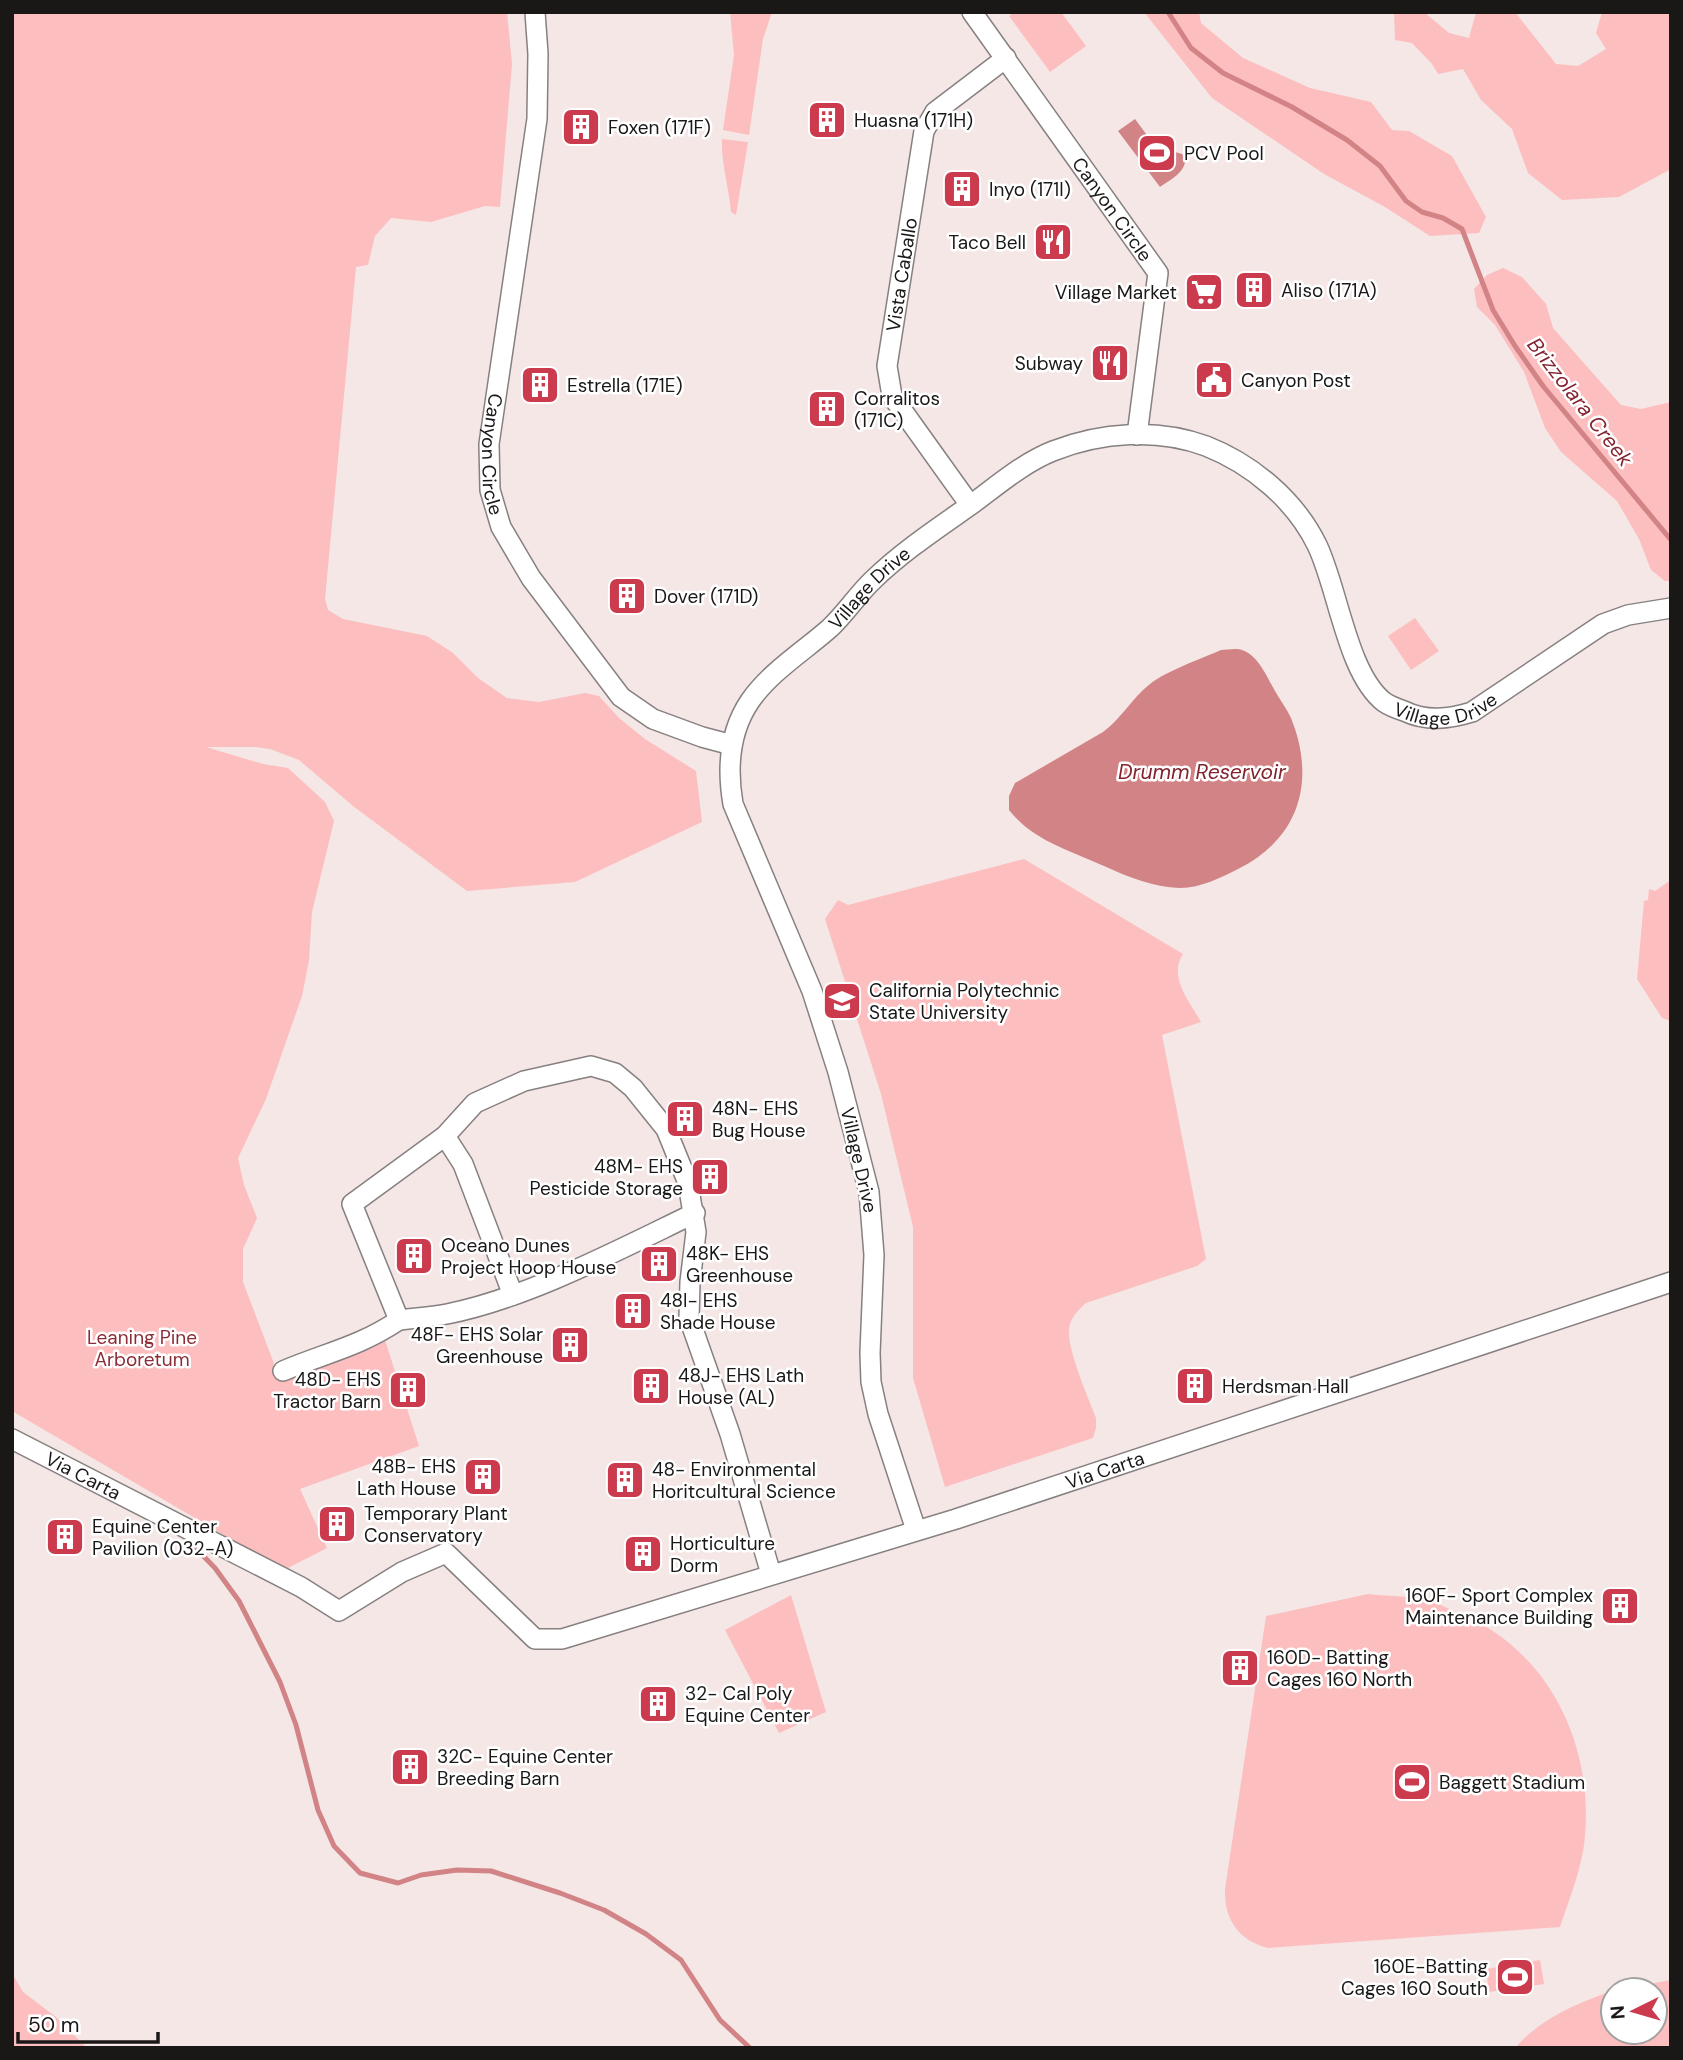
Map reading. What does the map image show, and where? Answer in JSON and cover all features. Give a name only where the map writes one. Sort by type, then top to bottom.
[{"type":"street","name":"Canyon Circle","points":[[534,12],[538,54],[537,119],[489,443],[491,490],[501,527],[531,578],[621,697],[653,719],[732,745]]},
{"type":"street","name":"Canyon Circle","points":[[972,12],[1158,273],[1137,435]]},
{"type":"street","name":"Vista Caballo","points":[[970,505],[892,396],[887,366],[924,131],[935,112],[1006,58]]},
{"type":"street","name":"Village Drive","points":[[916,1530],[878,1414],[872,1382],[870,1353],[874,1255],[869,1192],[838,1072],[812,991],[733,804],[730,785],[732,745],[740,719],[751,700],[767,682],[835,623],[872,581],[904,553],[1018,470],[1051,452],[1106,437],[1157,435],[1206,446],[1233,458],[1255,473],[1285,500],[1317,544],[1356,660],[1369,686],[1385,703],[1413,715],[1432,719],[1452,718],[1472,712],[1604,624],[1628,615],[1671,608]]},
{"type":"street","points":[[399,1320],[352,1205],[445,1136],[475,1103],[524,1081],[591,1066],[615,1073],[632,1088],[666,1129],[688,1183],[696,1232],[689,1318],[730,1434],[771,1574]]},
{"type":"street","points":[[445,1136],[463,1164],[513,1295]]},
{"type":"street","points":[[283,1371],[345,1350],[380,1333],[399,1320],[448,1313],[513,1295],[605,1256],[695,1213]]},
{"type":"street","name":"Via Carta","points":[[12,1439],[301,1587],[338,1611],[402,1572],[446,1553],[534,1639],[562,1639],[916,1530],[1671,1282]]},
{"type":"shaded area","name":"California Polytechnic State University","points":[[12,12],[1671,12],[1671,2048],[12,2048]]},
{"type":"green space","name":"Leaning Pine Arboretum","points":[[12,12],[507,12],[512,64],[500,207],[485,206],[431,222],[391,218],[375,236],[368,265],[356,267],[325,599],[328,610],[343,619],[427,636],[453,653],[478,678],[507,698],[539,702],[585,693],[599,696],[619,718],[645,739],[696,771],[702,822],[575,882],[467,891],[353,806],[299,760],[270,749],[206,747],[263,764],[288,768],[325,802],[334,821],[312,912],[309,960],[302,996],[266,1099],[238,1158],[244,1185],[257,1218],[243,1249],[243,1282],[278,1374],[384,1337],[419,1446],[300,1489],[327,1548],[284,1570],[12,1411]]},
{"type":"green space","points":[[730,12],[772,12],[763,39],[749,135],[723,130],[734,55]]},
{"type":"green space","points":[[1014,12],[1061,12],[1086,46],[1050,72],[1009,16]]},
{"type":"green space","points":[[1144,12],[1199,12],[1201,23],[1243,58],[1310,88],[1371,102],[1392,130],[1409,131],[1452,156],[1486,217],[1479,233],[1430,236],[1385,207],[1324,174],[1212,98]]},
{"type":"green space","points":[[1394,12],[1424,12],[1449,33],[1469,38],[1476,12],[1515,12],[1556,64],[1578,66],[1606,49],[1596,33],[1602,12],[1671,12],[1671,169],[1619,197],[1562,200],[1528,173],[1512,129],[1481,100],[1463,69],[1438,74],[1412,43],[1395,40]]},
{"type":"green space","points":[[722,139],[748,142],[736,215],[731,212]]},
{"type":"green space","points":[[1503,268],[1522,277],[1546,304],[1553,328],[1621,405],[1641,409],[1671,402],[1671,581],[1665,581],[1651,570],[1639,539],[1617,501],[1561,452],[1545,428],[1524,372],[1495,325],[1477,307],[1474,289],[1487,275]]},
{"type":"green space","points":[[1415,618],[1439,651],[1411,670],[1388,636]]},
{"type":"green space","points":[[1024,859],[1183,954],[1179,963],[1179,980],[1201,1022],[1162,1035],[1206,1259],[1197,1266],[1086,1303],[1074,1315],[1069,1327],[1070,1340],[1079,1374],[1096,1418],[1093,1438],[945,1487],[913,1378],[913,1227],[881,1094],[825,919],[838,900],[848,905]]},
{"type":"green space","points":[[1671,880],[1671,1021],[1662,1018],[1637,979],[1644,901],[1648,900],[1649,889],[1655,891]]},
{"type":"green space","name":"Baggett Stadium","points":[[1368,1594],[1430,1601],[1489,1629],[1517,1650],[1541,1676],[1560,1706],[1574,1738],[1582,1772],[1586,1808],[1582,1855],[1560,1927],[1268,1948],[1248,1940],[1230,1919],[1225,1889],[1266,1616]]},
{"type":"green space","points":[[791,1595],[826,1712],[779,1733],[725,1630]]},
{"type":"green space","name":"160E-Batting Cages 160 South","points":[[1540,1960],[1544,1984],[1489,1992],[1486,1969]]},
{"type":"green space","points":[[12,1973],[23,1992],[56,2017],[87,2048],[12,2048]]},
{"type":"green space","points":[[1669,1980],[1671,2048],[1515,2048],[1548,2020],[1599,1996],[1599,2046],[1669,2046]]},
{"type":"water","name":"PCV Pool","points":[[1135,119],[1155,146],[1185,157],[1181,171],[1160,187],[1118,131]]},
{"type":"water","name":"Drumm Reservoir","points":[[1221,650],[1242,650],[1257,661],[1289,715],[1298,741],[1302,785],[1297,805],[1277,840],[1260,855],[1240,868],[1203,884],[1188,888],[1160,886],[1122,874],[1052,844],[1029,829],[1009,810],[1009,796],[1015,783],[1103,732],[1157,679]]},
{"type":"waterway","name":"Brizzolara Creek","points":[[1168,12],[1191,48],[1223,73],[1292,107],[1347,140],[1380,166],[1406,201],[1422,212],[1443,218],[1462,229],[1493,310],[1515,346],[1543,386],[1671,540]]},
{"type":"waterway","points":[[184,1536],[215,1568],[239,1601],[280,1682],[296,1725],[318,1810],[334,1846],[360,1873],[398,1883],[421,1875],[457,1870],[491,1871],[604,1910],[646,1934],[681,1960],[720,2020],[750,2048]]},
{"type":"place","name":"Huasna (171H)","points":[[827,120]]},
{"type":"place","name":"Foxen (171F)","points":[[581,127]]},
{"type":"place","name":"PCV Pool","points":[[1157,153]]},
{"type":"place","name":"Inyo (171I)","points":[[962,189]]},
{"type":"place","name":"Taco Bell","points":[[1053,242]]},
{"type":"place","name":"Aliso (171A)","points":[[1254,290]]},
{"type":"place","name":"Village Market","points":[[1204,292]]},
{"type":"place","name":"Subway","points":[[1110,363]]},
{"type":"place","name":"Canyon Post","points":[[1214,380]]},
{"type":"place","name":"Estrella (171E)","points":[[540,385]]},
{"type":"place","name":"Corralitos (171C)","points":[[827,409]]},
{"type":"place","name":"Dover (171D)","points":[[627,596]]},
{"type":"place","name":"California Polytechnic State University","points":[[842,1001]]},
{"type":"place","name":"48N- EHS Bug House","points":[[685,1119]]},
{"type":"place","name":"48M- EHS Pesticide Storage","points":[[710,1177]]},
{"type":"place","name":"Oceano Dunes Project Hoop House","points":[[414,1256]]},
{"type":"place","name":"48K- EHS Greenhouse","points":[[659,1264]]},
{"type":"place","name":"48I- EHS Shade House","points":[[633,1311]]},
{"type":"place","name":"48F- EHS Solar Greenhouse","points":[[570,1345]]},
{"type":"place","name":"48J- EHS Lath House (AL)","points":[[651,1386]]},
{"type":"place","name":"Herdsman Hall","points":[[1195,1386]]},
{"type":"place","name":"48D- EHS Tractor Barn","points":[[408,1390]]},
{"type":"place","name":"48B- EHS Lath House","points":[[483,1477]]},
{"type":"place","name":"48- Environmental Horitcultural Science","points":[[625,1480]]},
{"type":"place","name":"Temporary Plant Conservatory","points":[[337,1524]]},
{"type":"place","name":"Equine Center Pavilion (032-A)","points":[[65,1537]]},
{"type":"place","name":"Horticulture Dorm","points":[[643,1554]]},
{"type":"place","name":"160F- Sport Complex Maintenance Building","points":[[1620,1606]]},
{"type":"place","name":"160D- Batting Cages 160 North","points":[[1240,1668]]},
{"type":"place","name":"32- Cal Poly Equine Center","points":[[658,1704]]},
{"type":"place","name":"32C- Equine Center Breeding Barn","points":[[410,1767]]},
{"type":"place","name":"Baggett Stadium","points":[[1412,1782]]},
{"type":"place","name":"160E-Batting Cages 160 South","points":[[1515,1977]]}]
